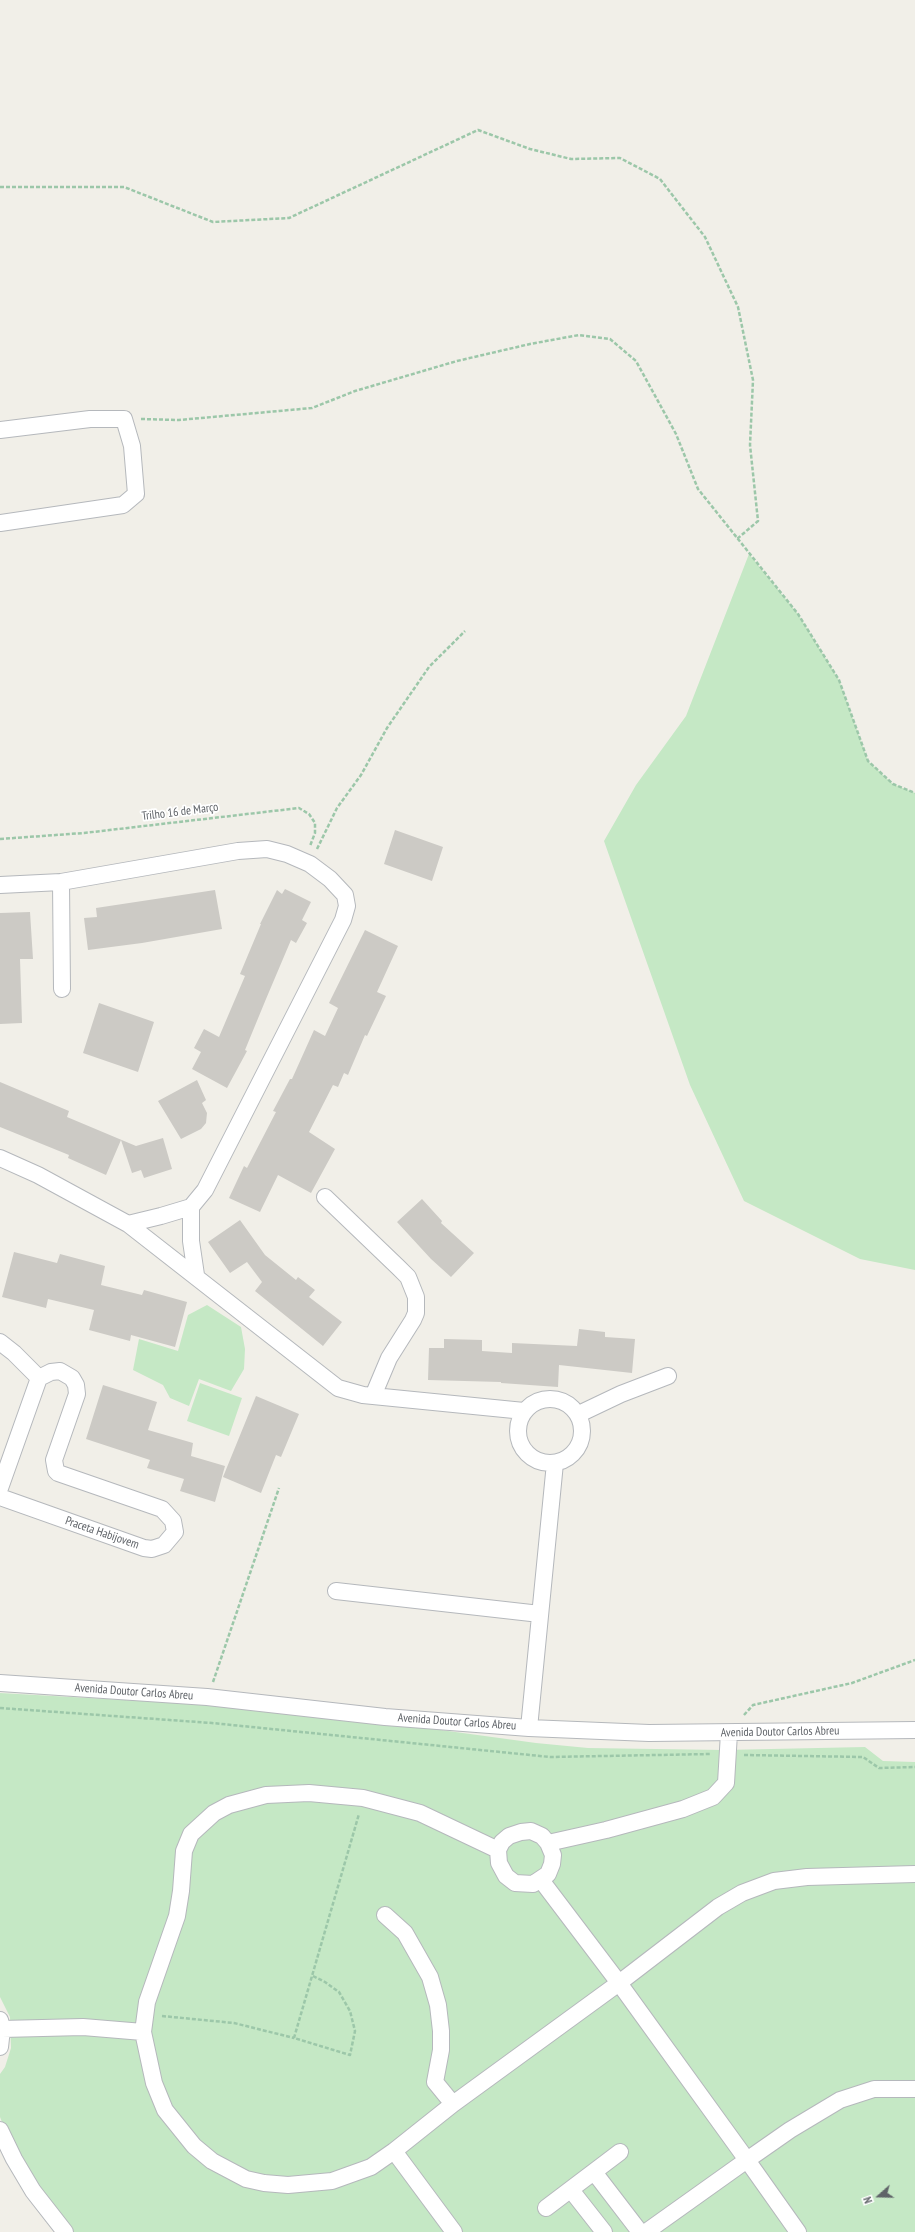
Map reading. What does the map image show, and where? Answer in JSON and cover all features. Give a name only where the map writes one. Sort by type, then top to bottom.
[{"type":"street","points":[[0,430],[90,419],[124,419],[132,446],[136,494],[123,506],[0,523]]},
{"type":"street","points":[[0,886],[61,882],[254,849],[276,851],[307,862],[330,879],[345,895],[347,906],[342,920],[205,1190],[191,1207],[128,1224]]},
{"type":"street","points":[[61,882],[62,989]]},
{"type":"street","points":[[0,1158],[38,1176],[128,1224],[196,1275],[331,1384],[354,1394],[524,1411]]},
{"type":"street","points":[[325,1197],[400,1268],[408,1277],[416,1297],[417,1306],[415,1317],[389,1358],[373,1396]]},
{"type":"street","points":[[191,1207],[191,1241],[196,1275]]},
{"type":"street","points":[[0,1342],[14,1352],[39,1378],[0,1488]]},
{"type":"street","name":"Praceta Habijovem","points":[[0,1497],[144,1548],[158,1548],[173,1537],[175,1526],[170,1516],[162,1509],[58,1473],[54,1460],[77,1399],[76,1385],[72,1378],[60,1371],[50,1372],[39,1378]]},
{"type":"street","points":[[579,1414],[621,1394],[668,1376]]},
{"type":"street","points":[[552,1398],[562,1400],[572,1406],[579,1414],[583,1434],[580,1445],[569,1457],[555,1463],[544,1463],[534,1459],[525,1452],[520,1442],[518,1432],[519,1421],[524,1411],[532,1404],[541,1399],[552,1398]]},
{"type":"street","points":[[529,1728],[555,1463]]},
{"type":"street","points":[[336,1592],[540,1614]]},
{"type":"street","name":"Avenida Doutor Carlos Abreu","points":[[0,1684],[207,1697],[385,1717],[529,1728],[649,1733],[915,1730]]},
{"type":"street","points":[[548,1843],[606,1830],[669,1813],[696,1805],[713,1797],[726,1783],[729,1733]]},
{"type":"street","points":[[498,1850],[420,1813],[363,1798],[309,1793],[248,1798],[229,1805],[214,1813],[195,1831],[184,1851],[181,1891],[176,1916],[147,2002],[143,2032],[154,2083],[165,2110],[194,2146],[226,2170],[246,2179],[264,2183],[288,2185],[332,2181],[364,2170],[394,2151],[453,2104],[619,1983],[718,1907],[752,1889],[774,1881],[807,1877],[915,1874]]},
{"type":"street","points":[[531,1831],[542,1836],[548,1843],[553,1855],[552,1864],[548,1874],[541,1880],[525,1885],[514,1883],[506,1876],[499,1864],[498,1850],[502,1842],[509,1836],[521,1832],[531,1831]]},
{"type":"street","points":[[541,1880],[619,1983],[748,2160],[798,2232]]},
{"type":"street","points":[[385,1915],[405,1933],[430,1977],[438,2005],[441,2031],[441,2050],[435,2082],[453,2104]]},
{"type":"street","points":[[0,2047],[1,2024],[83,2027],[143,2032]]},
{"type":"street","points":[[646,2232],[790,2130],[840,2100],[874,2090],[915,2089]]},
{"type":"street","points":[[0,2130],[14,2159],[33,2191],[65,2232]]},
{"type":"street","points":[[394,2151],[454,2232]]},
{"type":"street","points":[[546,2208],[620,2152]]},
{"type":"street","points":[[594,2172],[640,2232]]},
{"type":"street","points":[[571,2190],[604,2232]]},
{"type":"path","points":[[0,187],[124,188],[213,222],[281,219],[289,218],[478,130],[530,149],[571,159],[620,158],[660,179],[705,238],[738,307],[753,380],[750,445],[758,520],[737,539]]},
{"type":"path","points":[[124,419],[179,420],[312,408],[355,391],[457,361],[508,349],[578,336],[610,339],[636,361],[676,434],[698,490],[798,614],[839,680],[868,761],[893,784],[915,792]]},
{"type":"path","points":[[307,862],[337,808],[361,775],[387,728],[428,667],[465,631]]},
{"type":"path","name":"Trilho 16 de Março","points":[[0,839],[84,833],[299,808],[309,814],[315,823],[315,833],[307,862]]},
{"type":"path","points":[[207,1697],[279,1488]]},
{"type":"path","points":[[729,1733],[753,1705],[852,1683],[915,1660]]},
{"type":"path","points":[[294,2038],[363,1798]]},
{"type":"path","points":[[146,2015],[234,2023],[294,2038],[350,2055],[354,2043],[353,2022],[344,2000],[332,1986],[313,1976]]},
{"type":"green space","points":[[749,554],[798,614],[839,680],[868,761],[893,784],[915,793],[915,1270],[860,1259],[744,1201],[690,1085],[604,841],[636,785],[686,716]]},
{"type":"green space","points":[[207,1305],[241,1327],[245,1349],[244,1369],[231,1391],[199,1379],[189,1406],[170,1398],[163,1385],[133,1370],[139,1339],[178,1351],[188,1315]]},
{"type":"green space","points":[[200,1383],[242,1398],[229,1436],[187,1421]]},
{"type":"green space","points":[[0,1693],[214,1705],[353,1718],[536,1743],[588,1748],[724,1750],[865,1747],[883,1761],[915,1762],[915,2232],[70,2232],[36,2186],[8,2138],[0,2117],[0,2074],[5,2067],[11,2048],[10,2017],[0,1997]]},
{"type":"building","points":[[395,830],[443,847],[432,881],[384,864]]},
{"type":"building","points":[[285,889],[311,902],[302,920],[307,923],[296,943],[291,940],[245,1050],[247,1051],[227,1088],[192,1069],[201,1052],[194,1048],[204,1029],[219,1037],[245,976],[240,974],[260,924],[277,890],[282,894]]},
{"type":"building","points":[[215,890],[222,929],[142,943],[88,950],[84,918],[97,917],[96,908]]},
{"type":"building","points":[[30,912],[33,959],[20,959],[22,1023],[0,1024],[0,913]]},
{"type":"building","points":[[365,930],[398,946],[377,992],[386,996],[367,1036],[365,1035],[348,1075],[344,1073],[338,1087],[333,1085],[309,1132],[335,1149],[311,1193],[278,1175],[260,1212],[229,1198],[244,1166],[247,1168],[276,1112],[273,1111],[290,1079],[292,1079],[314,1030],[325,1036],[338,1008],[329,1003]]},
{"type":"building","points":[[99,1003],[154,1022],[138,1072],[83,1053]]},
{"type":"building","points":[[197,1080],[206,1100],[202,1103],[207,1113],[206,1123],[201,1129],[181,1139],[158,1101]]},
{"type":"building","points":[[0,1082],[69,1111],[67,1117],[136,1146],[163,1138],[172,1169],[144,1178],[141,1170],[132,1173],[121,1140],[106,1175],[68,1158],[69,1155],[0,1127]]},
{"type":"building","points":[[422,1199],[442,1221],[441,1223],[474,1253],[451,1277],[431,1259],[397,1222]]},
{"type":"building","points":[[240,1220],[265,1255],[296,1280],[298,1277],[315,1290],[309,1297],[342,1322],[323,1346],[255,1291],[262,1282],[247,1262],[230,1273],[208,1242]]},
{"type":"building","points":[[14,1252],[57,1263],[60,1254],[105,1266],[101,1285],[142,1295],[144,1290],[187,1302],[175,1347],[131,1335],[130,1341],[89,1330],[94,1310],[48,1299],[46,1308],[2,1297]]},
{"type":"building","points":[[579,1329],[605,1332],[605,1337],[635,1339],[632,1373],[559,1365],[558,1387],[501,1382],[428,1380],[429,1348],[444,1348],[444,1339],[482,1340],[482,1351],[512,1353],[512,1343],[577,1346]]},
{"type":"building","points":[[103,1385],[157,1402],[148,1430],[193,1443],[191,1456],[225,1466],[215,1502],[180,1491],[184,1479],[147,1468],[150,1460],[86,1439]]},
{"type":"building","points":[[256,1396],[299,1414],[281,1457],[276,1455],[261,1493],[223,1477]]}]
